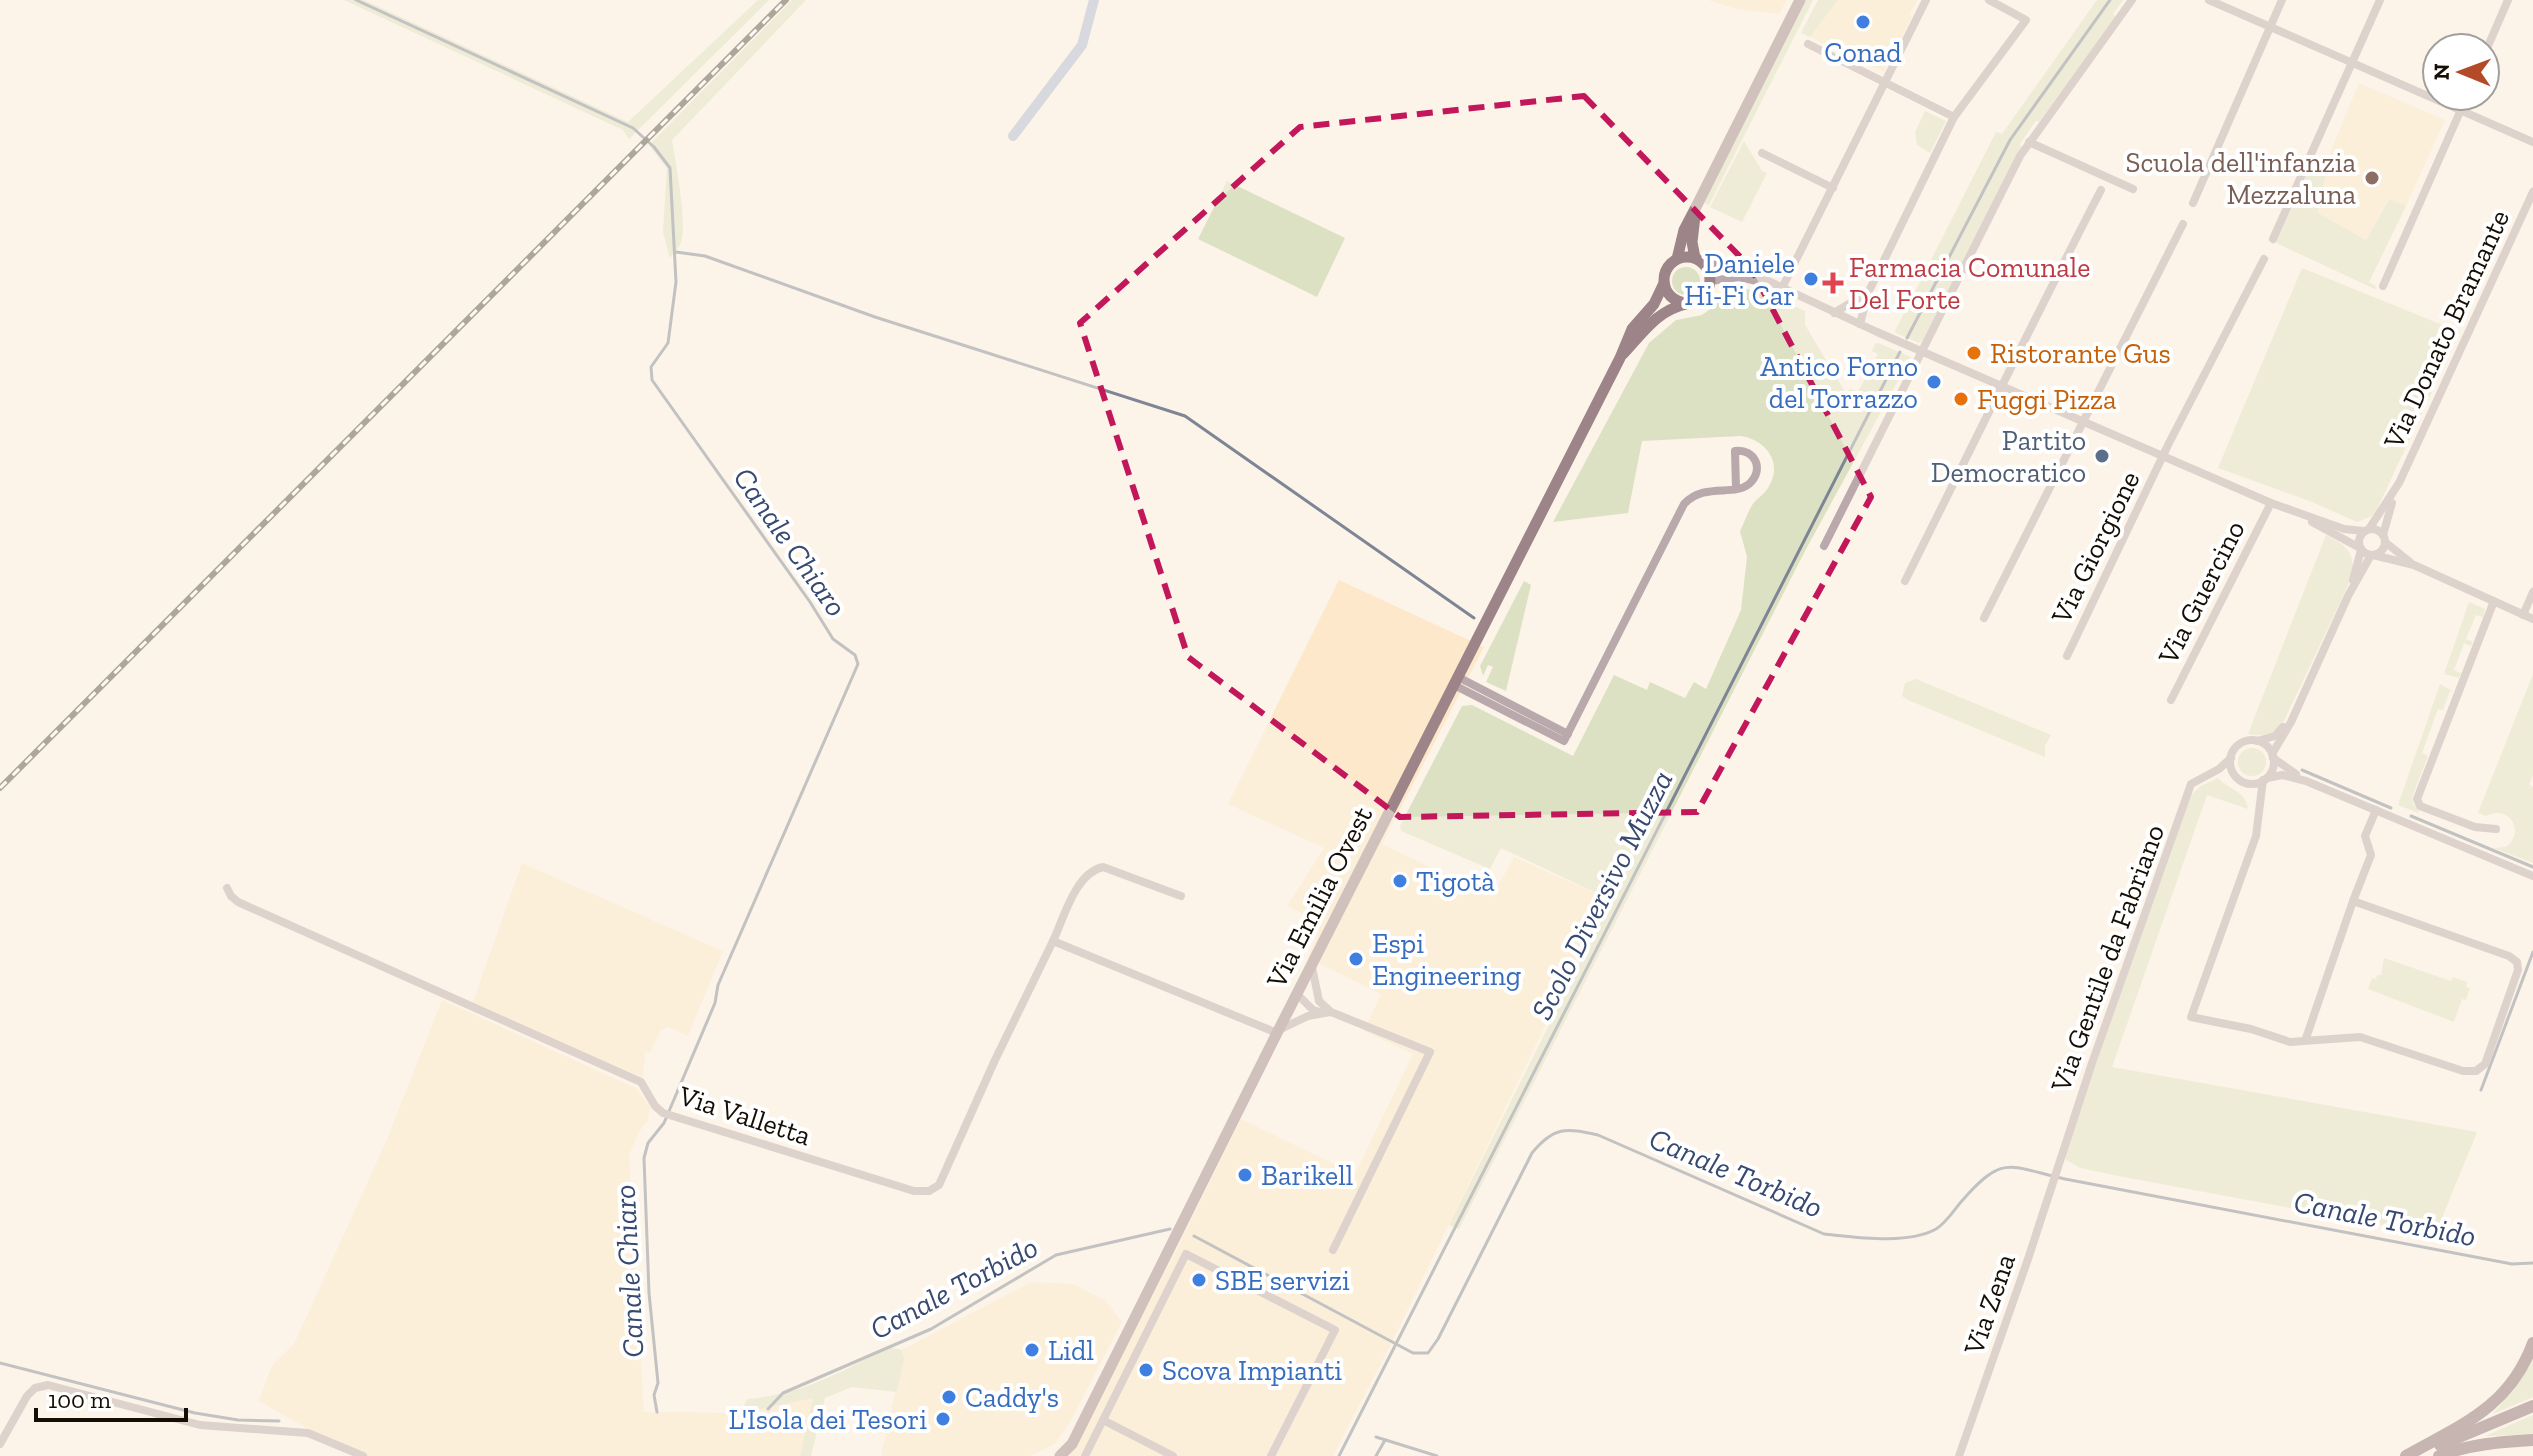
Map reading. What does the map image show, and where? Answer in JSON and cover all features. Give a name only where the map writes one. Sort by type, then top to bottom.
[{"type":"main road","points":[[1696,207],[1692,233],[1698,260],[1710,273],[1711,281],[1706,295],[1686,304],[1670,296],[1664,283],[1667,268],[1677,259],[1684,230],[1800,0]]},
{"type":"main road","points":[[1677,259],[1698,260]]},
{"type":"main road","name":"Via Emilia Ovest","points":[[1060,1456],[1072,1444],[1632,329],[1654,304],[1664,283]]},
{"type":"main road","name":"Via Emilia Ovest","points":[[1620,358],[1655,318],[1666,310],[1686,304]]},
{"type":"main road","points":[[2406,1456],[2479,1416],[2497,1402],[2517,1376],[2533,1343]]},
{"type":"main road","points":[[2414,1456],[2533,1406]]},
{"type":"main road","points":[[2439,1456],[2473,1446],[2533,1440]]},
{"type":"street","points":[[1782,288],[1926,0]]},
{"type":"street","points":[[1860,324],[1868,293],[1954,117],[2026,20],[1989,0]]},
{"type":"street","points":[[1824,546],[2029,142],[2132,0]]},
{"type":"street","points":[[2209,0],[2421,93]]},
{"type":"street","points":[[2193,203],[2282,0]]},
{"type":"street","points":[[2273,239],[2380,0]]},
{"type":"street","points":[[2494,32],[2508,0]]},
{"type":"street","points":[[1808,44],[1954,117]]},
{"type":"street","points":[[2383,286],[2459,112]]},
{"type":"street","points":[[2465,112],[2533,142]]},
{"type":"street","points":[[2029,142],[2133,189]]},
{"type":"street","points":[[1762,153],[1833,188]]},
{"type":"street","points":[[1905,581],[2101,190]]},
{"type":"street","name":"Via Donato Bramante","points":[[2384,539],[2399,483],[2533,192]]},
{"type":"street","points":[[1984,618],[2183,224]]},
{"type":"street","name":"Via Giorgione","points":[[2067,656],[2162,457],[2264,259]]},
{"type":"street","points":[[1698,260],[1736,268],[2271,503],[2344,529],[2377,530],[2414,565]]},
{"type":"street","points":[[1711,281],[1739,277],[1765,282]]},
{"type":"street","points":[[1834,313],[1868,293]]},
{"type":"street","points":[[1847,318],[1856,300]]},
{"type":"street","points":[[1456,681],[1566,737],[1684,504],[1698,493],[1745,487],[1752,482],[1757,467],[1755,458],[1741,450],[1735,451],[1736,488]]},
{"type":"street","name":"Via Donato Bramante","points":[[2366,530],[2399,483]]},
{"type":"street","name":"Via Guercino","points":[[2171,700],[2271,503]]},
{"type":"street","points":[[2294,512],[2372,555],[2414,565],[2533,619]]},
{"type":"street","points":[[2348,596],[2361,549],[2359,539],[2366,530]]},
{"type":"street","points":[[2236,777],[2231,768],[2231,758],[2238,746],[2278,734],[2291,718],[2348,596],[2372,555],[2381,551],[2384,539]]},
{"type":"street","points":[[2523,615],[2533,592]]},
{"type":"street","points":[[2494,601],[2417,799],[2420,806],[2475,827],[2496,829]]},
{"type":"street","points":[[2272,756],[2291,718]]},
{"type":"street","points":[[2257,741],[2268,748],[2273,768],[2265,779],[2259,822],[2191,1017],[2251,1029],[2290,1042],[2360,1037],[2463,1071],[2476,1071],[2485,1064],[2514,983],[2517,962],[2509,956],[2353,901]]},
{"type":"street","points":[[2272,756],[2306,781]]},
{"type":"street","name":"Via Gentile da Fabriano","points":[[2058,1165],[2191,784],[2231,758]]},
{"type":"street","points":[[2209,775],[2236,777],[2253,784],[2282,775],[2306,781],[2533,876]]},
{"type":"street","points":[[2246,783],[2255,797],[2259,822]]},
{"type":"street","points":[[2305,1041],[2371,855],[2365,836],[2376,810]]},
{"type":"street","name":"Via Valletta","points":[[227,888],[238,902],[641,1082],[655,1106],[666,1114],[914,1191],[934,1190],[944,1175],[995,1060],[1082,880],[1103,867],[1181,896]]},
{"type":"street","points":[[1053,941],[1277,1032],[1320,1012]]},
{"type":"street","points":[[1311,965],[1319,1001]]},
{"type":"street","points":[[1297,994],[1319,1001],[1331,1012],[1430,1052],[1333,1250]]},
{"type":"street","points":[[1297,994],[1313,1010],[1331,1012]]},
{"type":"street","name":"Via Zena","points":[[1959,1456],[2058,1165]]},
{"type":"street","points":[[1085,1456],[1186,1254],[1335,1330],[1271,1456]]},
{"type":"street","points":[[0,1444],[27,1396],[35,1388],[48,1385],[200,1425],[308,1433],[363,1456]]},
{"type":"street","points":[[1103,1420],[1173,1456]]},
{"type":"highlighted area","points":[[1584,96],[1751,268],[1871,497],[1697,812],[1400,817],[1188,657],[1080,323],[1300,127]]},
{"type":"shaded area","points":[[1708,0],[1787,0],[1779,14],[1736,9]]},
{"type":"shaded area","name":"Conad","points":[[1838,0],[1918,0],[1884,72],[1810,37]]},
{"type":"shaded area","name":"Scuola dell'infanzia Mezzaluna","points":[[2359,83],[2445,120],[2406,206],[2388,199],[2366,240],[2318,213],[2331,150]]},
{"type":"shaded area","points":[[1339,580],[1484,647],[1382,844],[1492,897],[1514,857],[1607,898],[1393,1340],[1333,1456],[1069,1456],[1241,1119],[1355,1174],[1413,1054],[1364,1031],[1381,994],[1308,958],[1322,923],[1287,906],[1324,848],[1228,804]]},
{"type":"shaded area","points":[[522,863],[723,951],[688,1036],[668,1027],[661,1030],[650,1053],[645,1052],[643,1077],[471,1007]]},
{"type":"shaded area","points":[[442,1000],[636,1088],[650,1107],[648,1120],[629,1155],[644,1412],[741,1413],[814,1397],[800,1456],[356,1456],[259,1401],[272,1365],[294,1344],[385,1144]]},
{"type":"shaded area","points":[[1031,1282],[1073,1284],[1106,1301],[1122,1322],[1070,1422],[1055,1444],[1030,1456],[881,1456],[902,1350]]},
{"type":"green space","points":[[344,0],[364,0],[628,122],[758,0],[769,0],[629,139],[623,130]]},
{"type":"green space","points":[[792,0],[806,0],[672,140],[683,233],[678,248],[670,258],[663,232],[667,168],[649,145]]},
{"type":"green space","points":[[1806,0],[1813,0],[1709,205],[1704,203]]},
{"type":"green space","points":[[1818,0],[1838,0],[1810,37],[1801,33]]},
{"type":"green space","points":[[2097,0],[2123,0],[2113,14],[2116,17],[2021,142],[2022,147],[1923,340],[1919,343],[1896,333],[1996,132],[2002,134]]},
{"type":"green space","points":[[1925,111],[1946,121],[1930,153],[1917,145],[1915,132]]},
{"type":"green space","points":[[1744,141],[1762,171],[1767,173],[1742,222],[1710,207]]},
{"type":"green space","points":[[2323,156],[2329,158],[2318,213],[2366,240],[2389,199],[2406,206],[2369,282],[2376,286],[2375,289],[2276,243],[2311,164],[2318,167]]},
{"type":"green space","points":[[1227,181],[1345,238],[1317,297],[1198,239]]},
{"type":"green space","points":[[1686,267],[1696,271],[1700,281],[1696,291],[1686,295],[1676,291],[1672,281],[1676,271]]},
{"type":"green space","points":[[2302,268],[2460,332],[2377,509],[2372,516],[2357,522],[2218,468]]},
{"type":"green space","points":[[1729,288],[1758,290],[1805,311],[1805,325],[1847,395],[1850,389],[1858,392],[1878,354],[1872,351],[1875,344],[1911,357],[1805,551],[1459,1229],[1449,1225],[1679,765],[1607,898],[1501,848],[1490,869],[1401,831],[1400,826],[1462,706],[1472,705],[1573,756],[1614,675],[1647,690],[1650,682],[1685,698],[1694,682],[1706,689],[1741,610],[1747,557],[1740,531],[1753,504],[1772,479],[1773,462],[1765,448],[1741,436],[1642,441],[1628,513],[1553,522],[1649,343],[1676,320],[1702,315]]},
{"type":"green space","points":[[2326,535],[2348,551],[2352,577],[2284,721],[2269,734],[2248,734]]},
{"type":"green space","points":[[1524,581],[1531,585],[1506,691],[1486,682],[1493,667],[1488,665],[1483,676],[1480,666]]},
{"type":"green space","points":[[2469,602],[2485,609],[2483,617],[2476,615],[2466,639],[2473,642],[2471,646],[2464,643],[2454,670],[2461,673],[2459,678],[2444,674]]},
{"type":"green space","points":[[2533,674],[2533,775],[2529,785],[2533,787],[2533,863],[2494,848],[2506,847],[2512,841],[2515,827],[2508,816],[2478,813]]},
{"type":"green space","points":[[1916,679],[2051,735],[2045,746],[2045,757],[1908,700],[1902,696],[1905,683]]},
{"type":"green space","points":[[2440,684],[2454,692],[2450,691],[2443,710],[2438,709],[2422,753],[2428,756],[2412,797],[2418,813],[2398,805]]},
{"type":"green space","points":[[2252,748],[2262,752],[2266,762],[2262,772],[2252,776],[2242,772],[2238,762],[2242,752]]},
{"type":"green space","points":[[2218,778],[2243,797],[2248,809],[2207,795],[2112,1067],[2477,1132],[2435,1235],[2129,1178],[2080,1168],[2066,1160],[2064,1153],[2191,795]]},
{"type":"green space","points":[[2384,958],[2451,981],[2453,977],[2467,982],[2466,987],[2470,988],[2466,1000],[2462,999],[2454,1022],[2368,989],[2372,978],[2381,975]]},
{"type":"green space","points":[[889,1347],[902,1350],[904,1359],[897,1392],[852,1387],[825,1398],[811,1456],[800,1456],[813,1398],[741,1413],[747,1399],[804,1387]]},
{"type":"green space","points":[[2533,1359],[2533,1397],[2493,1414],[2516,1386]]},
{"type":"green space","points":[[2533,1415],[2533,1435],[2485,1436]]},
{"type":"waterway","name":"Canale Chiaro","points":[[356,0],[633,128],[654,147],[670,168],[676,282],[668,343],[651,367],[652,380],[833,639],[855,655],[858,664],[718,985],[715,1003],[664,1123],[648,1143],[644,1158],[649,1293],[658,1383],[654,1395],[657,1412]]},
{"type":"waterway","points":[[1013,136],[1082,45],[1094,0]]},
{"type":"waterway","name":"Scolo Diversivo Muzza","points":[[1907,338],[2010,140],[2110,0]]},
{"type":"waterway","points":[[676,252],[705,256],[875,317],[1185,416],[1474,618]]},
{"type":"waterway","name":"Scolo Diversivo Muzza","points":[[1339,1456],[1900,352]]},
{"type":"waterway","points":[[2302,770],[2391,808]]},
{"type":"waterway","points":[[2411,816],[2533,867]]},
{"type":"waterway","points":[[2481,1090],[2533,952]]},
{"type":"waterway","name":"Canale Torbido","points":[[1194,1236],[1413,1353],[1428,1353],[1438,1339],[1532,1153],[1547,1138],[1569,1130],[1598,1135],[1824,1234],[1881,1239],[1924,1234],[1943,1223],[1988,1176],[2008,1167],[2512,1264],[2533,1263]]},
{"type":"waterway","name":"Canale Torbido","points":[[768,1409],[783,1393],[931,1329],[1056,1255],[1170,1229]]},
{"type":"waterway","name":"Canale Torbido","points":[[0,1363],[195,1413],[238,1420],[279,1421]]},
{"type":"waterway","name":"Canale Chiaro","points":[[1376,1437],[1437,1456]]},
{"type":"waterway","name":"Canale Chiaro","points":[[1376,1456],[1385,1440]]},
{"type":"railway","points":[[0,788],[786,0]]},
{"type":"place","name":"Conad","points":[[1863,22]]},
{"type":"place","name":"Scuola dell'infanzia Mezzaluna","points":[[2372,178]]},
{"type":"place","name":"Daniele Hi-Fi Car","points":[[1811,279]]},
{"type":"place","name":"Farmacia Comunale Del Forte","points":[[1833,283]]},
{"type":"place","name":"Ristorante Gus","points":[[1974,353]]},
{"type":"place","name":"Antico Forno del Torrazzo","points":[[1934,382]]},
{"type":"place","name":"Fuggi Pizza","points":[[1961,399]]},
{"type":"place","name":"Partito Democratico","points":[[2102,456]]},
{"type":"place","name":"Tigotà","points":[[1400,881]]},
{"type":"place","name":"Espi Engineering","points":[[1356,959]]},
{"type":"place","name":"Barikell","points":[[1245,1175]]},
{"type":"place","name":"SBE servizi","points":[[1199,1280]]},
{"type":"place","name":"Lidl","points":[[1032,1350]]},
{"type":"place","name":"Scova Impianti","points":[[1146,1370]]},
{"type":"place","name":"Caddy's","points":[[949,1397]]},
{"type":"place","name":"L'Isola dei Tesori","points":[[943,1419]]}]
